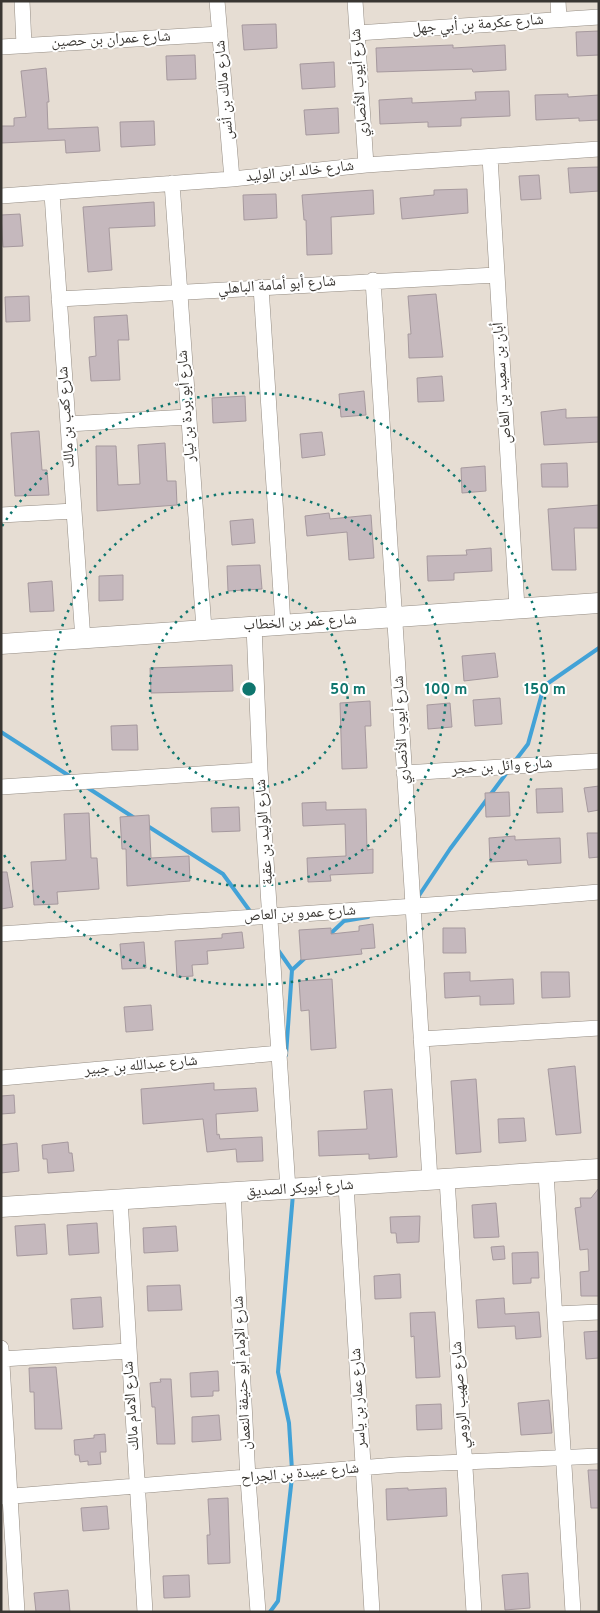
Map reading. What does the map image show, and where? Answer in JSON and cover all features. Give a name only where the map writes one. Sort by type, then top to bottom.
[{"type":"street","points":[[22,1],[24,45]]},
{"type":"street","name":"شارع مالك بن أنس","points":[[217,1],[232,179]]},
{"type":"street","name":"شارع أيوب الأنصاري","points":[[355,1],[366,165]]},
{"type":"street","points":[[558,1],[560,19]]},
{"type":"street","name":"شارع عكرمة بن أبي جهل","points":[[357,33],[599,17]]},
{"type":"street","name":"شارع عمران بن حصين","points":[[1,47],[220,34]]},
{"type":"street","name":"شارع خالد ابن الوليد","points":[[1,196],[52,194],[232,179],[366,165],[490,158],[599,149]]},
{"type":"street","name":"أبان بن سعيد بن العاص","points":[[490,158],[517,608]]},
{"type":"street","name":"شارع أبو بردة بن نيار","points":[[172,183],[204,629]]},
{"type":"street","name":"شارع كعب بن مالك","points":[[52,194],[83,640]]},
{"type":"street","name":"شارع أبو أمامة الباهلي","points":[[59,299],[373,280],[496,275]]},
{"type":"street","name":"شارع أيوب الأنصاري","points":[[373,280],[397,618],[404,773],[421,1039],[439,1179]]},
{"type":"street","points":[[261,287],[283,624]]},
{"type":"street","points":[[68,424],[188,417]]},
{"type":"street","points":[[1,515],[74,510]]},
{"type":"street","name":"شارع عمر بن الخطاب","points":[[1,644],[83,640],[204,629],[397,618],[599,603]]},
{"type":"street","name":"شارع الوليد بن عقبة","points":[[254,626],[260,770],[288,1189]]},
{"type":"street","name":"شارع وائل بن حجر","points":[[404,773],[599,761]]},
{"type":"street","points":[[1,787],[260,770]]},
{"type":"street","name":"شارع عمرو بن العاص","points":[[1,934],[271,915],[413,908],[599,892]]},
{"type":"street","points":[[421,1039],[599,1028]]},
{"type":"street","name":"شارع عبدالله بن جبير","points":[[1,1078],[280,1053]]},
{"type":"street","name":"شارع أبوبكر الصديق","points":[[1,1207],[599,1169]]},
{"type":"street","points":[[546,1173],[573,1612]]},
{"type":"street","name":"شارع صهيب الرومي","points":[[439,1179],[466,1462],[474,1612]]},
{"type":"street","name":"شارع عمار بن ياسر","points":[[346,1185],[372,1612]]},
{"type":"street","name":"شارع الإمام أبو حنيفة النعمان","points":[[232,1193],[248,1479],[258,1612]]},
{"type":"street","name":"شارع الامام مالك","points":[[120,1199],[145,1612]]},
{"type":"street","points":[[555,1314],[599,1312]]},
{"type":"street","points":[[17,1612],[9,1593],[2,1353],[128,1351]]},
{"type":"street","name":"شارع عبيدة بن الجراح","points":[[6,1497],[138,1488],[363,1468],[599,1456]]},
{"type":"building","points":[[276,24],[277,48],[244,50],[242,25]]},
{"type":"building","points":[[599,31],[599,55],[577,56],[576,32]]},
{"type":"building","points":[[453,45],[453,48],[505,45],[506,70],[473,72],[472,69],[377,72],[376,48]]},
{"type":"building","points":[[195,55],[196,79],[167,80],[166,56]]},
{"type":"building","points":[[334,62],[335,87],[302,89],[300,64]]},
{"type":"building","points":[[46,68],[49,102],[47,102],[48,129],[98,127],[100,151],[66,153],[65,140],[1,143],[1,126],[14,126],[14,118],[26,117],[21,71]]},
{"type":"building","points":[[509,91],[510,116],[461,118],[461,126],[428,127],[428,122],[380,124],[379,100],[412,98],[412,103],[476,100],[475,92]]},
{"type":"building","points":[[568,94],[568,97],[599,95],[599,120],[579,121],[579,118],[536,120],[535,95]]},
{"type":"building","points":[[338,108],[339,133],[306,135],[304,110]]},
{"type":"building","points":[[154,121],[155,145],[121,147],[120,122]]},
{"type":"building","points":[[599,167],[599,191],[570,193],[568,168]]},
{"type":"building","points":[[539,175],[541,199],[521,200],[519,176]]},
{"type":"building","points":[[467,189],[468,213],[402,219],[400,198],[434,195],[434,190]]},
{"type":"building","points":[[373,190],[374,214],[331,217],[332,254],[307,255],[306,220],[304,220],[302,195]]},
{"type":"building","points":[[276,194],[277,218],[244,220],[243,195]]},
{"type":"building","points":[[154,202],[155,226],[109,228],[112,270],[88,272],[83,207]]},
{"type":"building","points":[[20,214],[23,246],[3,247],[1,215]]},
{"type":"building","points":[[436,294],[443,357],[409,358],[408,334],[411,334],[408,296]]},
{"type":"building","points":[[29,296],[30,321],[6,322],[5,297]]},
{"type":"building","points":[[127,315],[129,340],[118,340],[120,380],[91,381],[89,357],[96,356],[94,317]]},
{"type":"building","points":[[442,376],[444,401],[418,402],[417,378]]},
{"type":"building","points":[[364,391],[366,415],[341,417],[339,394]]},
{"type":"building","points":[[245,396],[246,421],[213,423],[212,398]]},
{"type":"building","points":[[566,409],[566,418],[599,417],[599,442],[544,445],[541,412]]},
{"type":"building","points":[[39,431],[42,470],[47,470],[49,495],[15,496],[11,433]]},
{"type":"building","points":[[322,432],[325,455],[302,458],[300,434]]},
{"type":"building","points":[[165,443],[167,481],[176,481],[177,505],[97,511],[96,446],[116,446],[118,485],[140,484],[138,445]]},
{"type":"building","points":[[567,463],[568,487],[542,487],[541,464]]},
{"type":"building","points":[[485,466],[486,491],[462,493],[461,468]]},
{"type":"building","points":[[599,505],[599,528],[574,528],[576,570],[552,570],[548,509]]},
{"type":"building","points":[[329,513],[330,519],[371,515],[374,558],[349,560],[347,532],[307,536],[305,516]]},
{"type":"building","points":[[253,519],[255,543],[232,545],[230,521]]},
{"type":"building","points":[[491,548],[492,571],[454,573],[454,580],[428,581],[427,556],[467,555],[466,550]]},
{"type":"building","points":[[260,565],[262,589],[228,591],[227,566]]},
{"type":"building","points":[[123,575],[123,600],[99,601],[99,576]]},
{"type":"building","points":[[52,581],[54,611],[30,612],[28,583]]},
{"type":"building","points":[[495,653],[498,677],[464,681],[462,656]]},
{"type":"building","points":[[232,665],[233,691],[151,693],[150,668]]},
{"type":"building","points":[[500,698],[502,724],[475,726],[473,700]]},
{"type":"building","points":[[370,701],[371,726],[365,726],[367,768],[342,769],[340,703]]},
{"type":"building","points":[[450,703],[452,727],[428,729],[427,705]]},
{"type":"building","points":[[137,725],[138,750],[112,750],[111,726]]},
{"type":"building","points":[[599,786],[599,810],[588,812],[584,788]]},
{"type":"building","points":[[562,788],[563,812],[537,813],[536,789]]},
{"type":"building","points":[[509,792],[510,816],[486,817],[485,793]]},
{"type":"building","points":[[326,802],[326,810],[366,809],[367,850],[373,849],[373,873],[330,875],[331,881],[308,882],[307,858],[346,856],[345,824],[303,826],[302,803]]},
{"type":"building","points":[[239,807],[240,831],[212,832],[211,808]]},
{"type":"building","points":[[89,813],[91,858],[97,858],[99,889],[57,892],[58,904],[34,905],[31,862],[66,860],[64,814]]},
{"type":"building","points":[[149,815],[151,858],[189,856],[190,881],[127,886],[126,849],[122,849],[120,817]]},
{"type":"building","points":[[587,833],[599,833],[599,857],[589,858]]},
{"type":"building","points":[[515,836],[515,840],[560,838],[561,863],[528,865],[527,860],[490,862],[489,838]]},
{"type":"building","points":[[1,872],[7,872],[13,907],[1,909]]},
{"type":"building","points":[[373,924],[375,948],[361,949],[362,954],[301,960],[299,930],[331,928],[331,934],[359,931],[359,926]]},
{"type":"building","points":[[443,928],[465,928],[466,953],[443,953]]},
{"type":"building","points":[[242,932],[244,948],[207,951],[208,964],[192,965],[193,976],[177,977],[175,941],[222,938],[222,934]]},
{"type":"building","points":[[144,942],[146,968],[122,969],[120,944]]},
{"type":"building","points":[[470,972],[470,981],[513,979],[514,1004],[480,1005],[480,996],[445,998],[444,973]]},
{"type":"building","points":[[541,972],[569,972],[570,997],[542,998]]},
{"type":"building","points":[[332,979],[336,1048],[311,1050],[309,1010],[301,1011],[299,981]]},
{"type":"building","points":[[151,1005],[153,1030],[126,1032],[124,1007]]},
{"type":"building","points":[[575,1066],[581,1133],[556,1135],[548,1069]]},
{"type":"building","points":[[476,1079],[481,1152],[456,1154],[451,1081]]},
{"type":"building","points":[[214,1083],[214,1090],[256,1088],[258,1111],[216,1114],[217,1135],[219,1134],[220,1139],[262,1137],[263,1161],[237,1162],[236,1149],[207,1152],[203,1119],[143,1124],[141,1089]]},
{"type":"building","points":[[392,1089],[397,1157],[369,1159],[369,1154],[319,1156],[318,1131],[367,1129],[364,1091]]},
{"type":"building","points":[[14,1095],[15,1113],[1,1114],[1,1096]]},
{"type":"building","points":[[524,1118],[526,1141],[499,1143],[498,1119]]},
{"type":"building","points":[[68,1142],[69,1153],[72,1153],[74,1171],[48,1173],[47,1159],[43,1159],[42,1145]]},
{"type":"building","points":[[17,1143],[19,1171],[1,1173],[1,1145]]},
{"type":"building","points":[[599,1188],[599,1296],[581,1296],[580,1272],[589,1271],[588,1249],[580,1250],[575,1208],[581,1207],[580,1198],[591,1198]]},
{"type":"building","points":[[496,1203],[499,1237],[474,1238],[472,1205]]},
{"type":"building","points":[[420,1216],[419,1242],[397,1243],[396,1233],[391,1233],[390,1217]]},
{"type":"building","points":[[97,1223],[99,1253],[69,1255],[67,1225]]},
{"type":"building","points":[[45,1224],[47,1254],[17,1256],[15,1226]]},
{"type":"building","points":[[176,1226],[178,1251],[144,1253],[143,1228]]},
{"type":"building","points":[[504,1246],[505,1259],[493,1260],[491,1247]]},
{"type":"building","points":[[538,1252],[539,1278],[531,1278],[531,1283],[513,1284],[512,1253]]},
{"type":"building","points":[[400,1274],[401,1298],[375,1299],[374,1276]]},
{"type":"building","points":[[180,1285],[182,1310],[148,1311],[147,1286]]},
{"type":"building","points":[[101,1297],[103,1327],[73,1329],[71,1299]]},
{"type":"building","points":[[504,1298],[505,1314],[539,1312],[541,1337],[516,1339],[515,1326],[478,1328],[476,1300]]},
{"type":"building","points":[[435,1312],[440,1377],[416,1378],[414,1336],[411,1337],[410,1313]]},
{"type":"building","points":[[599,1331],[599,1358],[586,1359],[584,1332]]},
{"type":"building","points":[[56,1367],[62,1429],[35,1429],[34,1392],[30,1392],[29,1368]]},
{"type":"building","points":[[218,1371],[219,1391],[213,1391],[213,1396],[191,1397],[190,1373]]},
{"type":"building","points":[[160,1379],[171,1379],[175,1444],[157,1444],[155,1407],[152,1407],[150,1383],[161,1382]]},
{"type":"building","points":[[549,1400],[552,1433],[521,1435],[518,1403]]},
{"type":"building","points":[[441,1404],[442,1429],[417,1430],[416,1405]]},
{"type":"building","points":[[219,1415],[221,1440],[192,1442],[192,1417]]},
{"type":"building","points":[[105,1434],[106,1452],[100,1452],[101,1464],[88,1465],[88,1461],[80,1462],[79,1455],[75,1455],[74,1440],[94,1438],[94,1435]]},
{"type":"building","points":[[588,1470],[599,1470],[599,1508],[591,1508]]},
{"type":"building","points":[[408,1488],[408,1490],[446,1488],[447,1516],[387,1520],[386,1489]]},
{"type":"building","points":[[228,1498],[230,1563],[208,1564],[207,1535],[210,1535],[208,1499]]},
{"type":"building","points":[[107,1506],[109,1529],[83,1531],[81,1508]]},
{"type":"building","points":[[528,1573],[530,1608],[505,1610],[502,1575]]},
{"type":"building","points":[[189,1575],[190,1597],[164,1598],[163,1576]]},
{"type":"building","points":[[68,1590],[70,1612],[36,1612],[34,1593]]},
{"type":"waterway","points":[[515,761],[528,744],[544,686],[599,648]]},
{"type":"waterway","points":[[1,732],[71,777]]},
{"type":"waterway","points":[[418,897],[450,849],[508,771]]},
{"type":"waterway","points":[[85,786],[136,819]]},
{"type":"waterway","points":[[146,825],[223,874],[252,914]]},
{"type":"waterway","points":[[328,936],[344,921],[368,917]]},
{"type":"waterway","points":[[278,950],[292,970]]},
{"type":"waterway","points":[[286,1055],[292,970],[305,958]]},
{"type":"waterway","points":[[292,1470],[289,1423],[278,1372],[293,1194]]},
{"type":"waterway","points":[[270,1612],[278,1601],[292,1477]]}]
